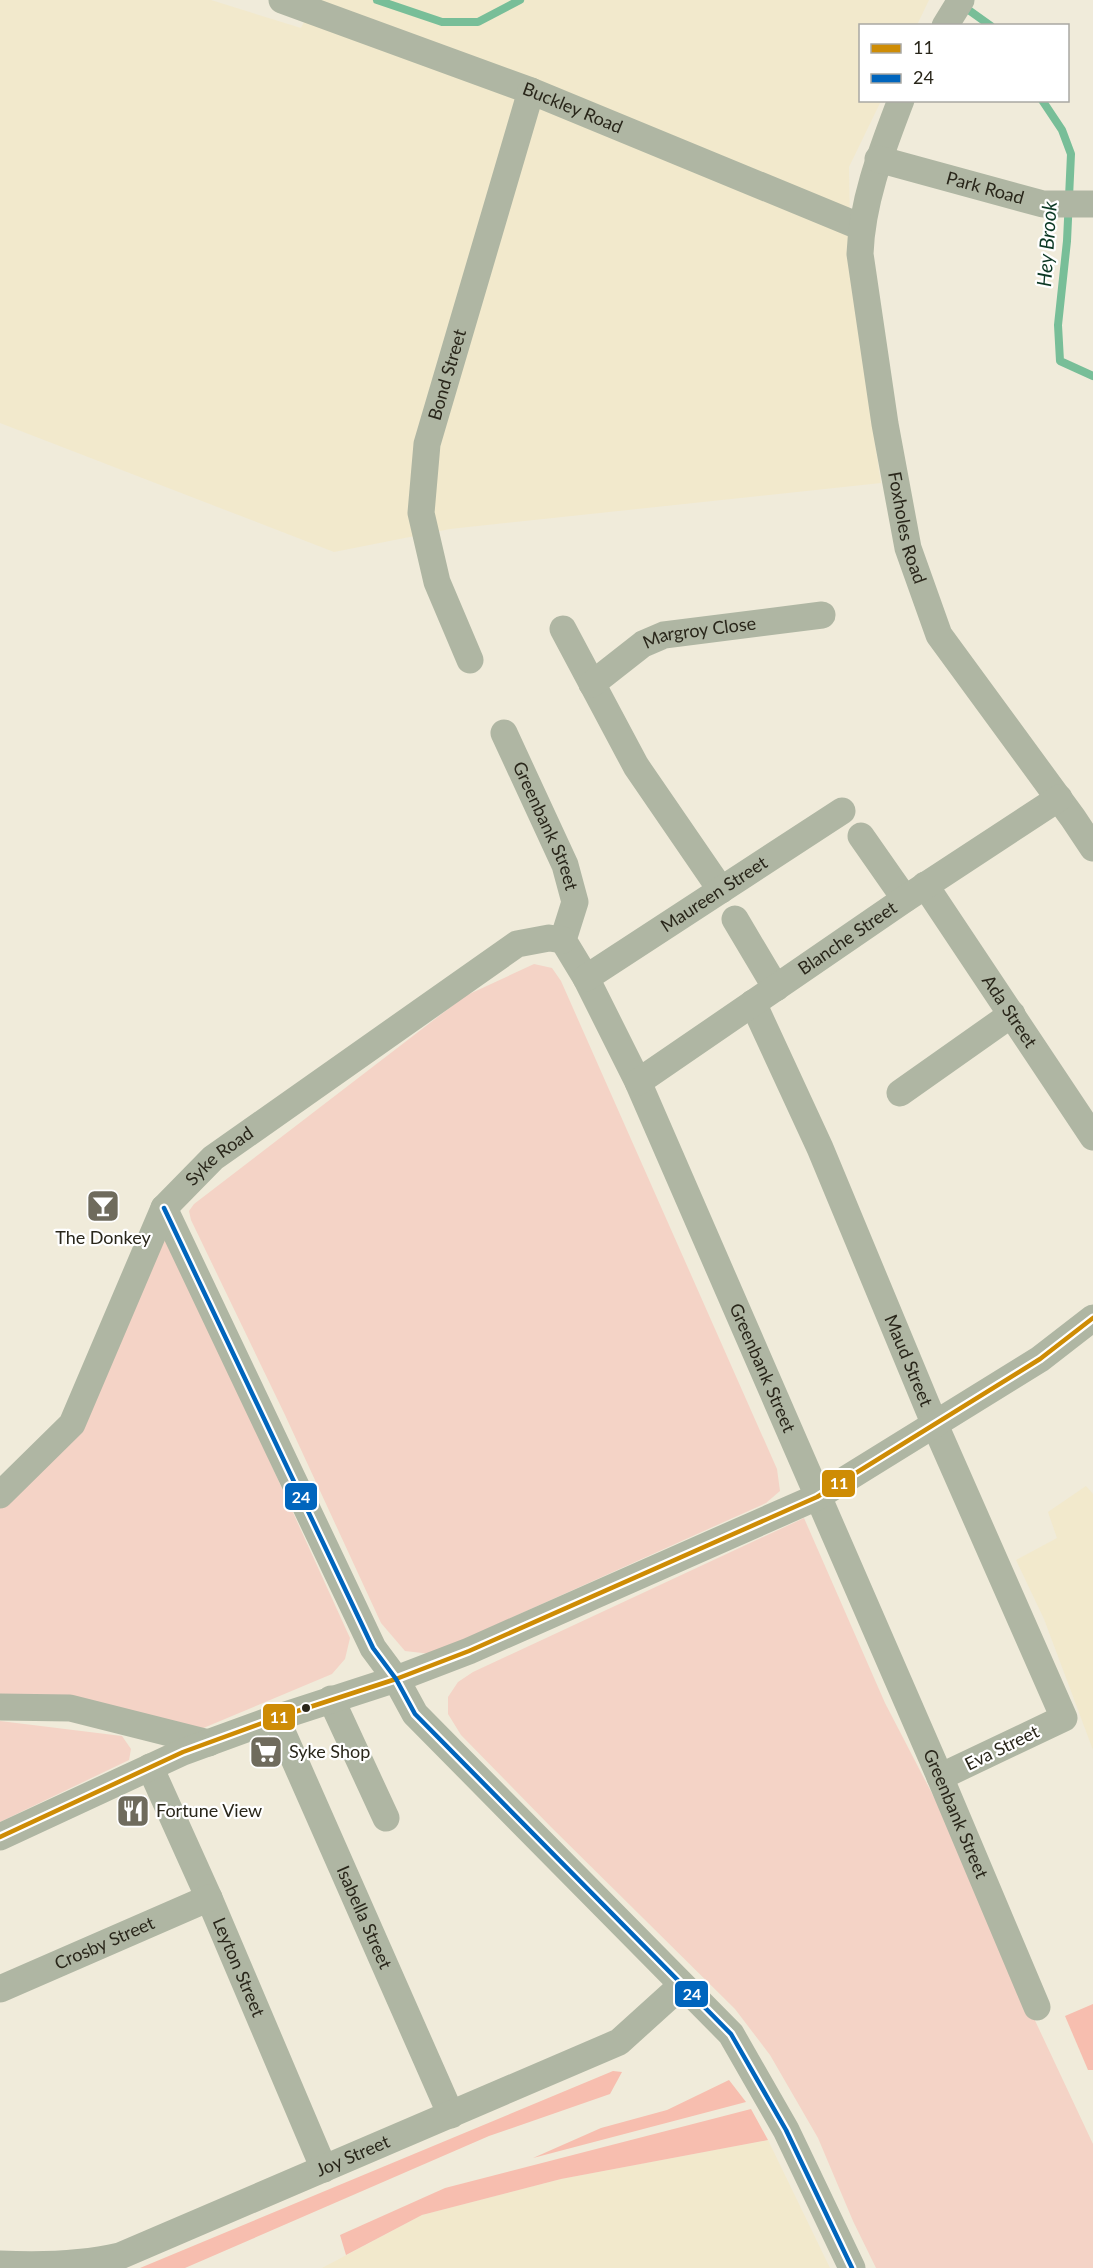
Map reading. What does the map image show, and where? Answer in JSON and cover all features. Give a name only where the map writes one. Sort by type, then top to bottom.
[{"type":"street","name":"Buckley Road","points":[[282,0],[531,91],[861,227]]},
{"type":"street","name":"Bond Street","points":[[470,660],[437,582],[421,513],[427,444],[531,91]]},
{"type":"street","name":"Foxholes Road","points":[[900,102],[878,159],[861,227],[860,254],[885,424],[908,548],[939,635],[1093,848]]},
{"type":"street","name":"Park Road","points":[[878,159],[1043,204],[1093,204]]},
{"type":"street","name":"Margroy Close","points":[[592,684],[643,644],[664,635],[822,615]]},
{"type":"street","points":[[563,629],[636,766],[721,890]]},
{"type":"street","name":"Greenbank Street","points":[[504,733],[565,865],[575,902],[563,940],[586,978],[638,1082],[940,1777],[1037,2007]]},
{"type":"street","name":"Blanche Street","points":[[638,1082],[915,892],[1059,798]]},
{"type":"street","name":"Maureen Street","points":[[586,978],[842,811]]},
{"type":"street","name":"Ada Street","points":[[861,836],[915,892],[1012,1014],[1093,1137]]},
{"type":"street","points":[[735,919],[776,987]]},
{"type":"street","name":"Syke Road","points":[[0,1495],[72,1424],[164,1208],[213,1158],[517,944],[549,938],[563,940]]},
{"type":"street","name":"Maud Street","points":[[753,1003],[820,1148],[935,1425],[1064,1718]]},
{"type":"street","points":[[900,1092],[1012,1014]]},
{"type":"street","points":[[164,1208],[373,1648],[396,1679],[416,1714],[731,2034],[786,2130],[852,2268]]},
{"type":"street","points":[[0,1837],[150,1767],[209,1743],[331,1699],[396,1679],[469,1651],[817,1497],[1040,1359],[1093,1318]]},
{"type":"street","points":[[331,1699],[386,1818]]},
{"type":"street","points":[[0,1707],[70,1708],[209,1743]]},
{"type":"street","name":"Isabella Street","points":[[276,1718],[451,2115]]},
{"type":"street","name":"Eva Street","points":[[940,1777],[1064,1718]]},
{"type":"street","name":"Leyton Street","points":[[150,1767],[209,1898],[324,2169]]},
{"type":"street","name":"Crosby Street","points":[[0,1989],[209,1898]]},
{"type":"street","name":"Joy Street","points":[[0,2264],[57,2265],[94,2262],[120,2256],[619,2042],[682,1985]]},
{"type":"shaded area","points":[[0,0],[211,0],[301,28],[315,0],[929,0],[917,24],[859,24],[859,102],[881,102],[849,167],[851,281],[881,483],[450,529],[334,552],[0,423]]},
{"type":"shaded area","points":[[534,964],[552,968],[561,981],[777,1469],[780,1491],[766,1503],[431,1654],[405,1651],[381,1623],[285,1415],[191,1220],[189,1211],[194,1204],[465,996]]},
{"type":"shaded area","points":[[165,1231],[350,1638],[345,1659],[332,1674],[201,1729],[0,1699],[0,1508],[78,1431]]},
{"type":"shaded area","points":[[1086,1486],[1093,1494],[1093,1750],[1044,1619],[1016,1560],[1057,1538],[1048,1512]]},
{"type":"shaded area","points":[[804,1518],[885,1703],[966,1859],[1031,2012],[1093,2144],[1093,2268],[876,2268],[853,2221],[818,2138],[770,2055],[735,2009],[461,1735],[448,1714],[448,1697],[458,1682],[473,1672]]},
{"type":"shaded area","points":[[0,1721],[122,1736],[131,1749],[129,1760],[0,1822]]},
{"type":"shaded area","points":[[1093,2004],[1093,2070],[1088,2070],[1065,2016]]},
{"type":"shaded area","points":[[613,2071],[622,2072],[610,2094],[489,2136],[185,2268],[140,2268]]},
{"type":"shaded area","points":[[729,2080],[746,2102],[533,2158],[601,2128],[667,2110]]},
{"type":"shaded area","points":[[751,2109],[768,2140],[561,2179],[422,2215],[346,2255],[340,2235],[445,2188]]},
{"type":"shaded area","points":[[768,2140],[830,2268],[322,2268],[422,2215],[561,2179]]},
{"type":"waterway","points":[[377,0],[442,22],[478,22],[520,0]]},
{"type":"waterway","points":[[963,6],[988,24]]},
{"type":"waterway","name":"Hey Brook","points":[[1043,102],[1062,130],[1071,154],[1067,241],[1058,325],[1060,361],[1093,376]]},
{"type":"transit line","name":"24","points":[[164,1208],[373,1648],[396,1679],[415,1714],[731,2034],[786,2130],[852,2268]]},
{"type":"transit line","name":"11","points":[[0,1837],[183,1752],[276,1718],[396,1679],[469,1651],[817,1497],[1040,1359],[1093,1318]]},
{"type":"place","name":"The Donkey","points":[[103,1206]]},
{"type":"place","name":"Syke Shop","points":[[266,1752]]},
{"type":"place","name":"Fortune View","points":[[133,1811]]}]
